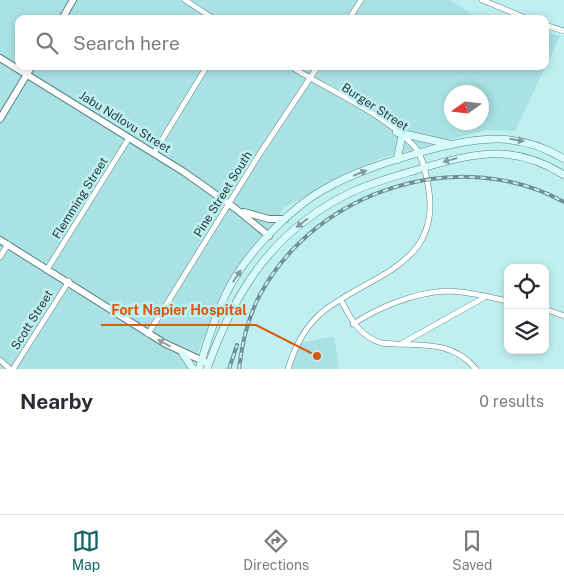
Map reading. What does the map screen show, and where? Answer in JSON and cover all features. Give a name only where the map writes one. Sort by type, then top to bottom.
[{"type":"main road","points":[[397,160],[399,134],[454,145]]},
{"type":"main road","points":[[199,369],[212,324],[227,292],[240,271],[286,219],[323,190],[419,153],[488,139],[516,139],[539,146],[564,159]]},
{"type":"main road","points":[[208,366],[235,301],[265,258],[294,230],[325,207],[355,190],[468,155],[498,153],[542,163],[564,175]]},
{"type":"main road","points":[[184,354],[193,369]]},
{"type":"street","points":[[64,15],[73,0]]},
{"type":"street","points":[[185,0],[208,15]]},
{"type":"street","points":[[352,15],[361,0]]},
{"type":"street","points":[[482,0],[518,15]]},
{"type":"street","points":[[549,26],[564,31]]},
{"type":"street","name":"Jabu Ndlovu Street","points":[[0,58],[15,67]]},
{"type":"street","name":"Jabu Ndlovu Street","points":[[20,70],[154,153],[236,208],[269,236]]},
{"type":"street","points":[[0,119],[30,70]]},
{"type":"street","points":[[154,153],[205,70]]},
{"type":"street","name":"Burger Street","points":[[296,70],[359,106],[399,134],[419,153]]},
{"type":"street","name":"Pine Street South","points":[[148,334],[316,70]]},
{"type":"street","name":"Flemming Street","points":[[48,268],[129,138]]},
{"type":"street","points":[[288,369],[299,338],[320,314],[391,272],[409,257],[417,245],[425,228],[430,204],[424,168],[419,153]]},
{"type":"street","name":"Jabu Ndlovu Street","points":[[236,208],[268,219],[286,219]]},
{"type":"street","points":[[0,240],[69,281],[148,334],[184,354],[201,360],[208,366]]},
{"type":"street","points":[[0,257],[8,244]]},
{"type":"street","name":"Scott Street","points":[[12,369],[69,281]]},
{"type":"street","points":[[353,324],[383,308],[428,294],[447,291],[504,300]]},
{"type":"street","points":[[400,344],[486,297]]},
{"type":"street","points":[[341,300],[353,324],[371,340],[381,343],[451,349],[464,356],[476,369]]},
{"type":"street","points":[[549,310],[564,316]]},
{"type":"street","points":[[0,360],[12,369]]},
{"type":"shaded area","points":[[0,0],[450,0],[473,15],[15,15],[15,70],[544,70],[515,131],[486,130],[378,159],[285,207],[229,284],[190,369],[0,369]]},
{"type":"shaded area","points":[[549,33],[560,36],[549,59]]},
{"type":"shaded area","points":[[334,336],[339,369],[292,369],[300,343]]},
{"type":"railway","points":[[239,369],[249,320],[261,293],[286,257],[318,227],[354,203],[395,187],[437,178],[481,178],[523,185],[564,202]]},
{"type":"railway","points":[[229,369],[237,345]]},
{"type":"place","name":"Fort Napier Hospital","points":[[317,356]]}]
